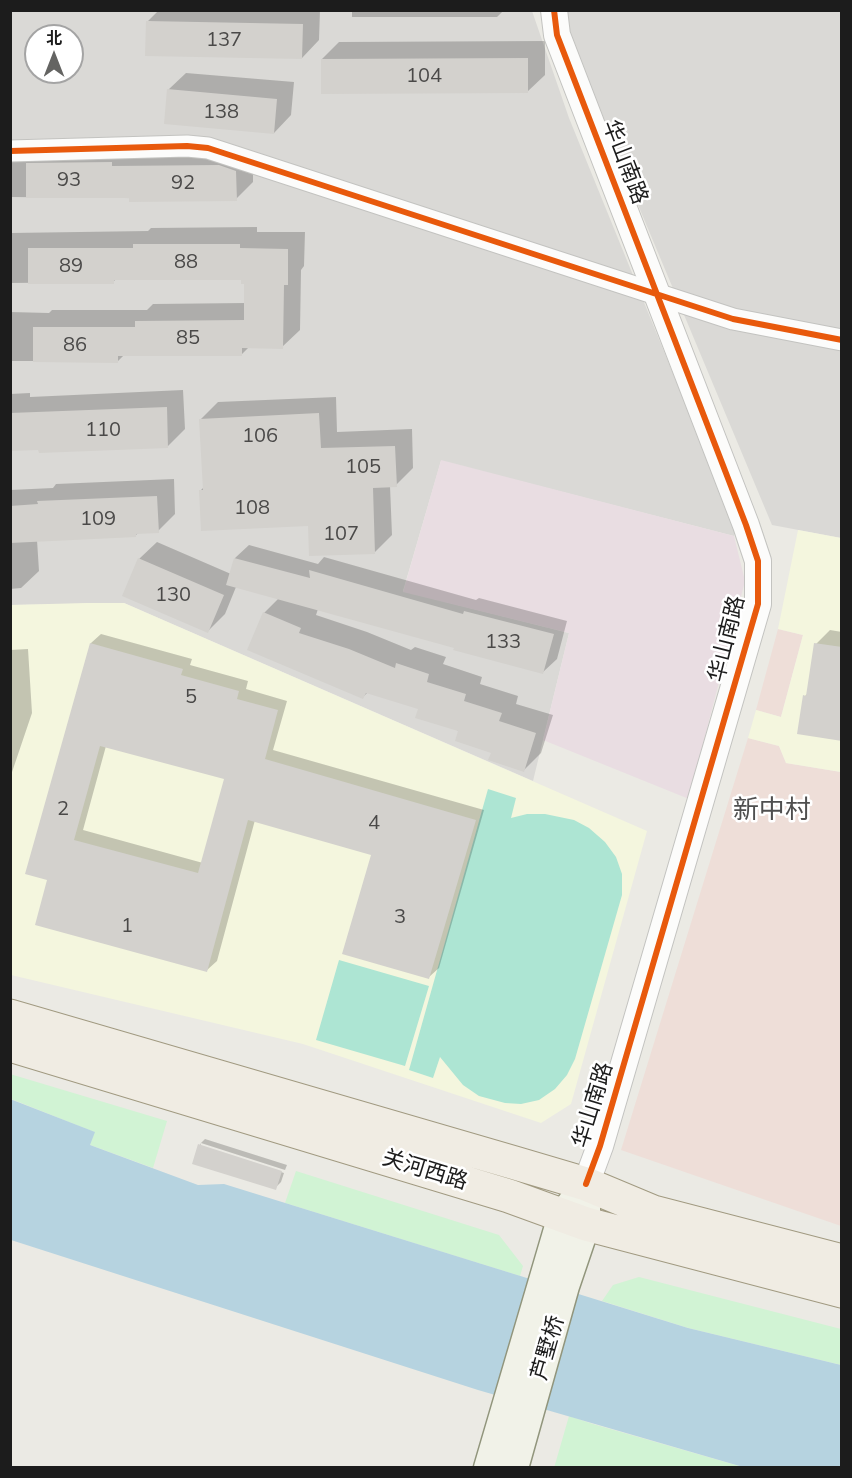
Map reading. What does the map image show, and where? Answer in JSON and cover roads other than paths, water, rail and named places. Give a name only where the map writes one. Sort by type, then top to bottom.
[{"type":"main road","name":"关河西路","points":[[10,1016],[586,1184],[653,1212],[842,1261]]},
{"type":"main road","name":"关河西路","points":[[10,1045],[498,1192],[574,1220],[842,1291]]},
{"type":"main road","name":"芦墅桥","points":[[519,1405],[554,1283],[586,1184]]},
{"type":"main road","points":[[488,1467],[519,1405]]},
{"type":"main road","points":[[514,1467],[519,1405]]},
{"type":"street","name":"华山南路","points":[[554,10],[557,35],[758,561],[758,604],[600,1146],[586,1184]]},
{"type":"street","points":[[10,151],[121,147],[208,148],[733,319],[842,340]]},
{"type":"water","points":[[10,1099],[95,1132],[90,1145],[198,1185],[224,1184],[688,1328],[841,1365],[841,1467],[743,1467],[478,1390],[11,1240]]},
{"type":"district","name":"新中村","points":[[772,810]]}]
